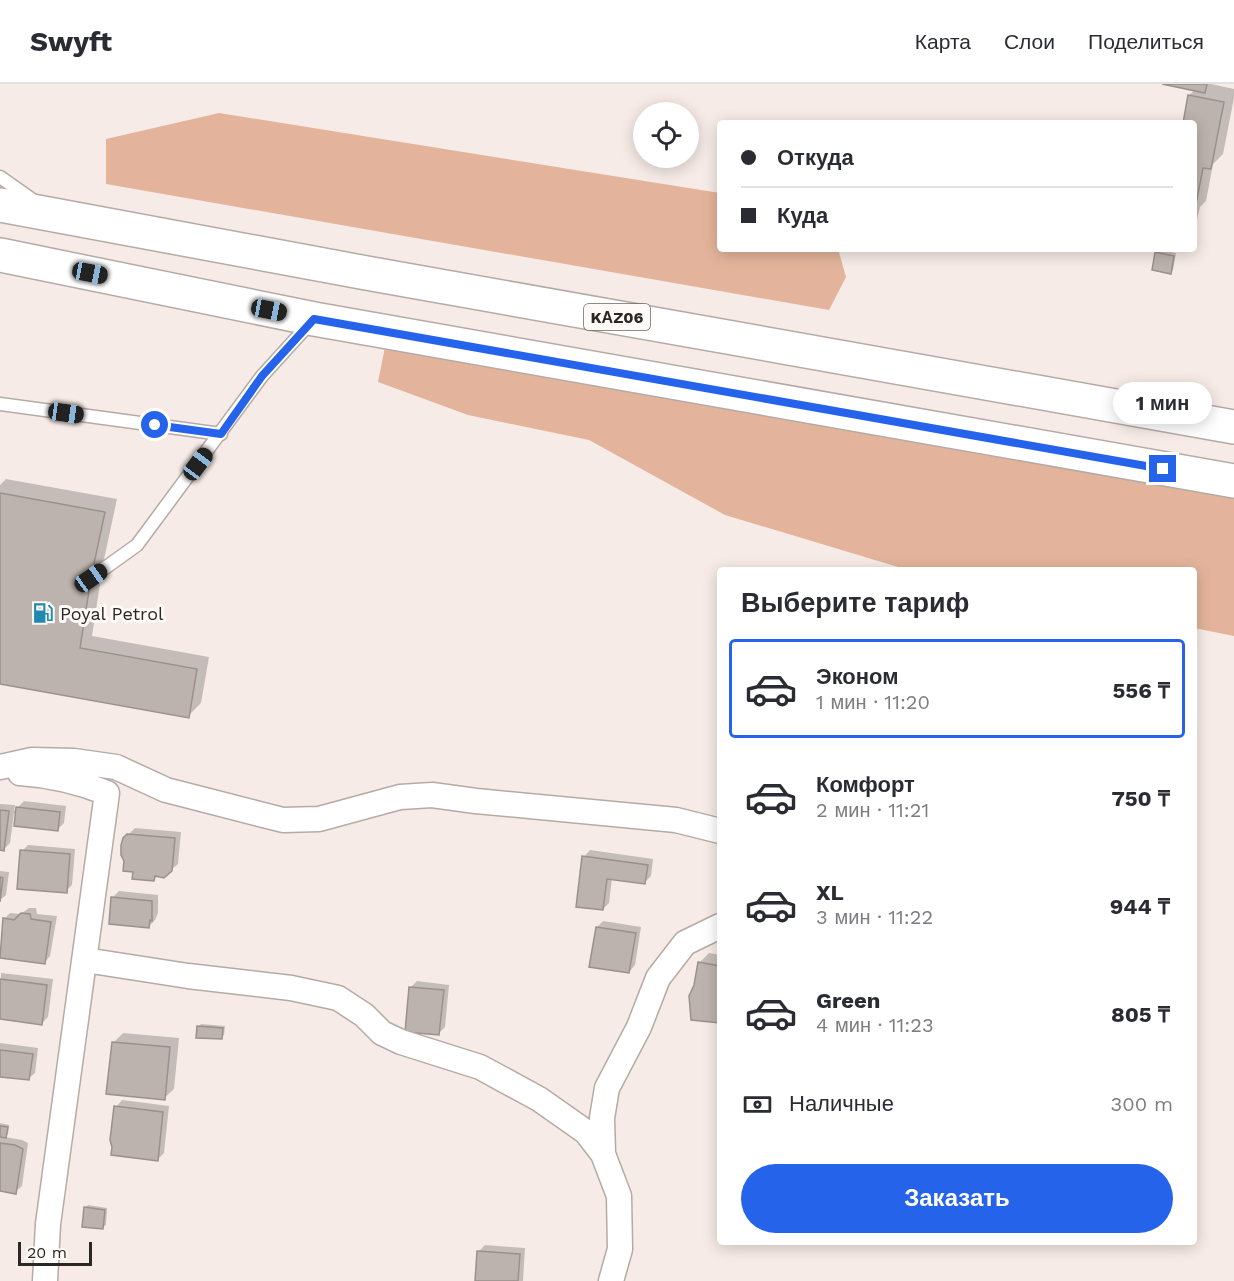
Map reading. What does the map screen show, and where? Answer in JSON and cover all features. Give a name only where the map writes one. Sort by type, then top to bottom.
[{"type":"highway","name":"KАZ06","points":[[0,205],[372,274],[1234,426]]},
{"type":"highway","points":[[0,255],[314,319],[1234,481]]},
{"type":"street","points":[[0,767],[32,760],[74,761],[116,767],[166,790],[283,820],[319,819],[400,797],[432,795],[676,820],[717,830]]},
{"type":"street","points":[[0,772],[37,774],[86,784],[107,793],[48,1224],[46,1281]]},
{"type":"street","points":[[603,1154],[602,1118],[608,1088],[639,1027],[658,978],[685,943],[717,927]]},
{"type":"street","points":[[85,960],[188,976],[291,988],[338,998],[364,1015],[382,1033],[401,1042],[480,1067],[539,1100],[586,1132],[603,1154],[619,1197],[620,1249],[611,1281]]},
{"type":"lane","points":[[0,177],[52,214]]},
{"type":"lane","points":[[91,578],[137,545],[262,376],[314,319]]},
{"type":"lane","points":[[0,404],[221,434]]},
{"type":"shaded area","points":[[219,113],[717,193],[717,252],[839,252],[846,277],[829,310],[106,184],[106,139]]},
{"type":"shaded area","points":[[386,342],[1234,491],[1234,636],[1197,629],[1197,567],[898,567],[725,515],[589,440],[468,415],[378,382]]},
{"type":"building","points":[[1162,84],[1207,84],[1205,93]]},
{"type":"building","points":[[1188,95],[1224,102],[1211,169],[1203,168],[1197,199],[1197,120],[1184,120]]},
{"type":"building","points":[[1155,252],[1174,256],[1171,274],[1152,270]]},
{"type":"building","name":"Poyal Petrol","points":[[0,493],[105,512],[91,578],[80,648],[197,669],[189,718],[0,684]]},
{"type":"building","points":[[16,807],[60,812],[58,831],[14,826]]},
{"type":"building","points":[[0,810],[9,811],[4,851],[0,850]]},
{"type":"building","points":[[127,834],[175,838],[172,871],[164,878],[155,876],[154,881],[132,879],[133,872],[123,871],[124,861],[121,855],[123,838]]},
{"type":"building","points":[[20,850],[70,854],[67,893],[17,889]]},
{"type":"building","points":[[582,856],[648,865],[645,884],[607,879],[603,910],[576,907]]},
{"type":"building","points":[[0,877],[3,878],[0,902]]},
{"type":"building","points":[[111,897],[152,901],[152,921],[150,920],[149,928],[109,924]]},
{"type":"building","points":[[21,913],[30,914],[31,919],[51,922],[45,964],[0,958],[3,918],[14,920]]},
{"type":"building","points":[[596,927],[636,933],[629,973],[589,967]]},
{"type":"building","points":[[698,962],[717,965],[717,1023],[691,1020],[689,996],[694,985]]},
{"type":"building","points":[[0,979],[47,985],[42,1025],[0,1019]]},
{"type":"building","points":[[409,987],[444,990],[439,1035],[405,1032]]},
{"type":"building","points":[[197,1026],[223,1028],[222,1039],[196,1038]]},
{"type":"building","points":[[112,1042],[170,1047],[165,1100],[106,1094]]},
{"type":"building","points":[[0,1050],[33,1054],[29,1080],[0,1077]]},
{"type":"building","points":[[114,1106],[163,1112],[158,1161],[111,1155],[110,1140]]},
{"type":"building","points":[[0,1126],[8,1127],[6,1138],[0,1137]]},
{"type":"building","points":[[0,1143],[15,1145],[23,1149],[16,1194],[0,1191]]},
{"type":"building","points":[[84,1207],[105,1210],[103,1229],[82,1227]]},
{"type":"building","points":[[477,1251],[520,1254],[518,1281],[475,1281]]},
{"type":"place","name":"Poyal Petrol","points":[[43,613]]},
{"type":"route","points":[[155,425],[221,434],[262,376],[314,319],[1163,469]]}]
